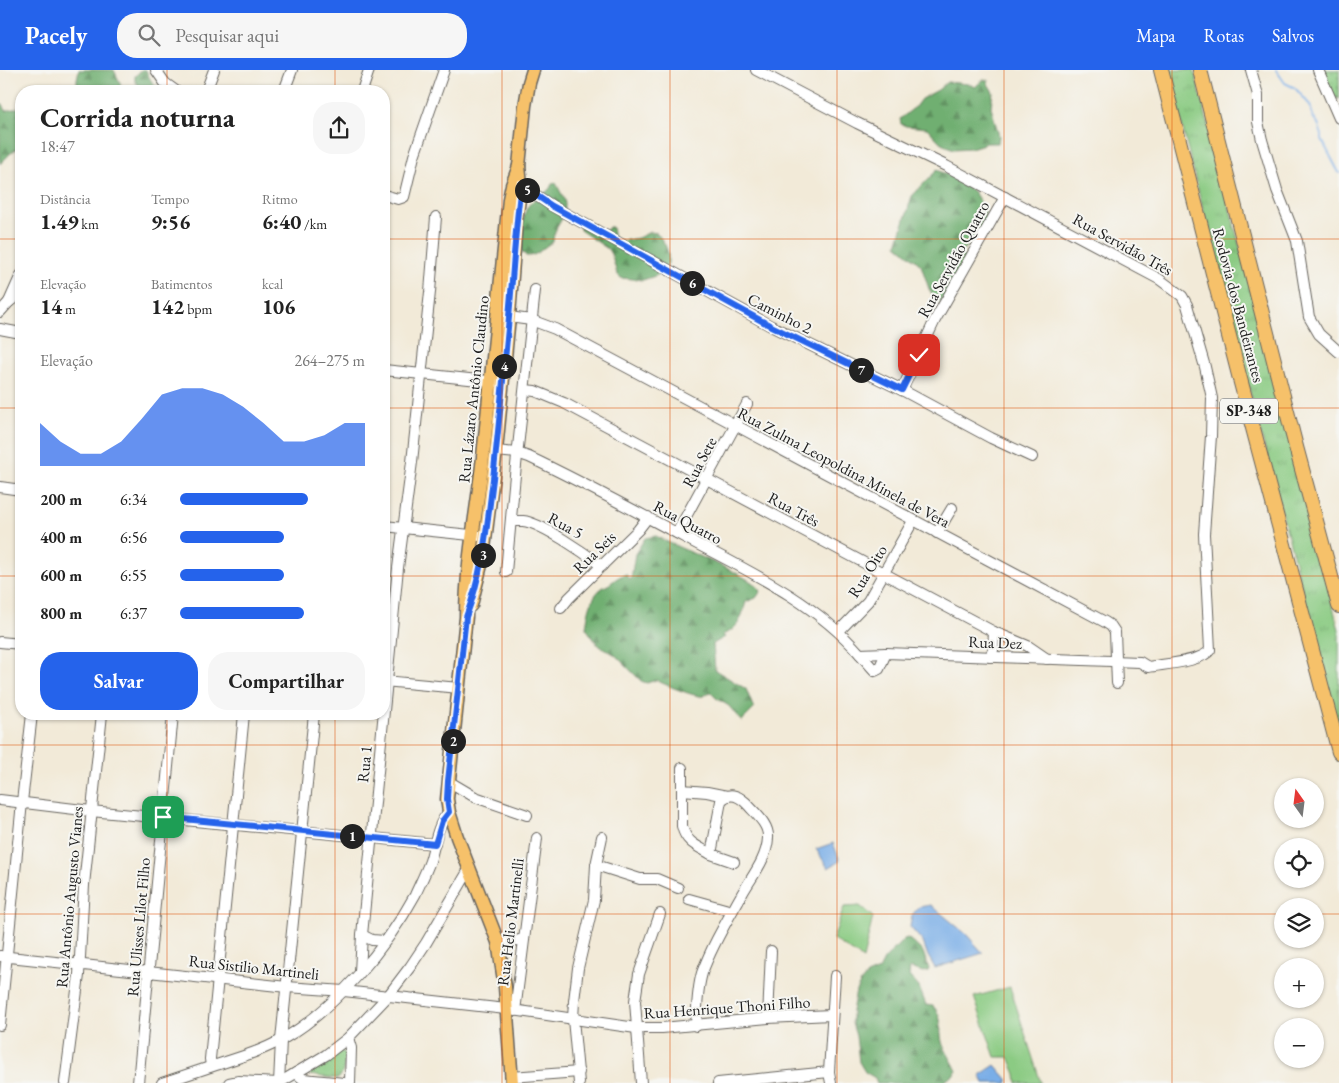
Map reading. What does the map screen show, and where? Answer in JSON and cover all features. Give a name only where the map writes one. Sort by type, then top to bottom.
[{"type":"highway","name":"Rodovia dos Bandeirantes","points":[[1161,70],[1197,215],[1339,752]]},
{"type":"highway","name":"Rodovia dos Bandeirantes","points":[[1200,70],[1296,447],[1339,606]]},
{"type":"main road","name":"Rua Lázaro Antônio Claudino","points":[[479,536],[496,451],[496,382],[509,317],[516,221],[521,185],[519,166],[529,83],[533,70]]},
{"type":"main road","name":"Rua Lázaro Antônio Claudino","points":[[511,1080],[510,1010],[498,942],[449,812],[447,799],[466,617],[480,573],[479,536],[496,382],[509,199],[519,166]]},
{"type":"street","points":[[156,70],[168,85]]},
{"type":"street","points":[[208,85],[214,70]]},
{"type":"street","points":[[286,85],[292,70]]},
{"type":"street","points":[[364,85],[369,70]]},
{"type":"street","points":[[390,196],[398,199],[403,198],[405,194],[414,156],[444,70]]},
{"type":"street","name":"Rua Servidão Três","points":[[756,70],[866,127],[924,154],[1159,279],[1182,296],[1187,305],[1212,398],[1204,534],[1210,650]]},
{"type":"street","points":[[1251,70],[1258,95],[1258,122],[1262,140],[1297,241],[1310,317],[1319,334],[1339,352]]},
{"type":"street","points":[[1318,70],[1335,102],[1339,118]]},
{"type":"street","name":"Caminho 2","points":[[521,185],[552,206],[771,326],[902,390],[991,438],[1032,457]]},
{"type":"street","name":"Rua Servidão Quatro","points":[[902,390],[935,320],[1005,197]]},
{"type":"street","name":"Rua 1","points":[[390,643],[430,292],[436,217]]},
{"type":"street","points":[[9,302],[15,288]]},
{"type":"street","points":[[506,572],[535,290]]},
{"type":"street","points":[[0,312],[15,298]]},
{"type":"street","name":"Rua Zulma Leopoldina Minela de Vera","points":[[509,317],[531,320],[555,329],[1111,626],[1115,632],[1117,683]]},
{"type":"street","points":[[0,329],[15,332]]},
{"type":"street","points":[[390,371],[496,382]]},
{"type":"street","name":"Rua Três","points":[[525,390],[535,391],[564,403],[706,480],[994,632],[1018,642],[1047,659]]},
{"type":"street","name":"Rua Sete","points":[[677,534],[747,404]]},
{"type":"street","name":"Rua Quatro","points":[[496,451],[517,453],[539,461],[648,517],[778,589],[801,603],[839,631],[860,654]]},
{"type":"street","points":[[0,487],[15,489]]},
{"type":"street","points":[[937,533],[952,508]]},
{"type":"street","name":"Rua Seis","points":[[561,608],[638,530],[648,517]]},
{"type":"street","name":"Rua 5","points":[[511,521],[524,521],[533,524],[584,551],[602,566]]},
{"type":"street","name":"Rua Oito","points":[[839,631],[868,601],[914,521]]},
{"type":"street","points":[[390,527],[479,536]]},
{"type":"street","points":[[990,657],[993,650],[994,632]]},
{"type":"street","points":[[0,642],[15,643]]},
{"type":"street","points":[[1017,658],[1018,642]]},
{"type":"street","name":"Rua Dez","points":[[860,654],[886,653],[1140,662],[1148,667],[1199,658],[1208,654],[1210,650]]},
{"type":"street","points":[[860,654],[875,671],[879,669],[886,653]]},
{"type":"street","points":[[390,681],[459,688]]},
{"type":"street","points":[[0,1025],[3,956],[31,720]]},
{"type":"street","name":"Rua Antônio Augusto Vianes","points":[[65,1083],[79,965],[84,885],[101,720]]},
{"type":"street","name":"Rua Ulisses Lilot Filho","points":[[138,1083],[172,720]]},
{"type":"street","points":[[211,1066],[210,1059],[243,720]]},
{"type":"street","points":[[279,1083],[281,1040],[313,720]]},
{"type":"street","name":"Rua 1","points":[[360,972],[383,720]]},
{"type":"street","points":[[682,768],[684,833],[689,842],[712,854],[734,862]]},
{"type":"street","points":[[448,781],[475,797],[528,815]]},
{"type":"street","points":[[682,790],[736,796],[744,800],[767,828],[768,837],[767,848],[760,865],[732,911],[702,972],[697,1003],[696,1026]]},
{"type":"street","points":[[712,854],[721,801],[727,796]]},
{"type":"street","points":[[0,800],[91,811],[435,844]]},
{"type":"street","points":[[162,1083],[241,1057],[281,1040],[304,1026],[326,1008],[344,991],[385,941],[414,897],[430,862],[442,821],[449,812]]},
{"type":"street","points":[[579,1083],[573,1019],[578,968],[594,900],[596,865],[602,837]]},
{"type":"street","name":"Rua Helio Martinelli","points":[[510,1010],[523,939],[536,838]]},
{"type":"street","points":[[596,865],[640,879],[657,879],[678,888]]},
{"type":"street","points":[[229,1083],[239,1081],[279,1083],[326,1055],[348,1038],[388,996],[426,943],[470,868]]},
{"type":"street","points":[[689,899],[732,911]]},
{"type":"street","points":[[640,1083],[635,1001],[639,974],[660,914]]},
{"type":"street","points":[[362,935],[372,940],[385,941]]},
{"type":"street","points":[[498,942],[511,942],[523,939]]},
{"type":"street","points":[[768,1018],[771,952]]},
{"type":"street","name":"Rua Sistilio Martineli","points":[[3,956],[510,1010]]},
{"type":"street","points":[[831,1083],[829,1072],[831,1015],[835,976]]},
{"type":"street","name":"Rua Henrique Thoni Filho","points":[[510,1010],[636,1028],[696,1026],[768,1018],[831,1015]]},
{"type":"street","points":[[348,1038],[351,1048],[350,1083]]},
{"type":"street","points":[[511,1080],[578,1072]]},
{"type":"street","points":[[718,1083],[829,1072]]},
{"type":"street","points":[[296,1074],[303,1079],[344,1083]]},
{"type":"green space","points":[[79,70],[114,70],[121,85],[77,85]]},
{"type":"green space","points":[[142,70],[146,70],[155,85],[139,85],[135,81],[135,76]]},
{"type":"green space","points":[[1168,70],[1194,70],[1339,630],[1339,728],[1230,317]]},
{"type":"green space","points":[[1322,70],[1339,70],[1339,99],[1335,98]]},
{"type":"green space","points":[[983,80],[988,80],[988,84],[993,92],[991,107],[999,136],[998,143],[953,149],[940,142],[927,128],[901,124],[900,119],[915,107],[921,99],[938,90],[947,82],[969,84],[975,87]]},
{"type":"green space","points":[[0,103],[3,104],[6,111],[15,109],[15,150],[0,164]]},
{"type":"green space","points":[[937,170],[962,182],[974,192],[985,209],[985,218],[973,241],[960,253],[964,256],[964,259],[957,271],[951,289],[937,303],[929,289],[921,265],[897,245],[912,196]]},
{"type":"green space","points":[[556,183],[564,200],[565,210],[555,232],[553,242],[534,255],[526,256],[520,246],[525,212],[529,204],[548,191],[552,184]]},
{"type":"green space","points":[[580,225],[602,235],[609,227],[612,227],[616,242],[638,238],[650,232],[657,233],[666,247],[668,264],[658,275],[643,280],[621,278],[617,274],[608,249],[580,230]]},
{"type":"green space","points":[[656,536],[744,577],[761,591],[756,598],[746,602],[741,618],[736,626],[722,635],[725,637],[713,644],[715,670],[746,689],[754,709],[741,721],[729,706],[710,692],[700,696],[656,680],[647,683],[641,681],[614,654],[598,645],[586,628],[590,606],[598,592],[626,574],[631,579],[635,554],[645,538]]},
{"type":"green space","points":[[860,906],[873,917],[863,959],[833,939],[844,907]]},
{"type":"green space","points":[[908,938],[923,952],[929,969],[923,972],[910,968],[909,976],[919,987],[926,1005],[933,1006],[937,1011],[943,1045],[957,1071],[941,1083],[877,1083],[875,1078],[865,1072],[859,1062],[856,1036],[852,1023],[856,991],[867,975],[879,970],[884,960],[904,939]]},
{"type":"green space","points":[[1010,987],[1041,1083],[1017,1083],[1016,1074],[1009,1057],[995,1057],[974,997]]},
{"type":"green space","points":[[339,1050],[345,1053],[343,1071],[338,1079],[310,1075],[310,1070]]},
{"type":"water","points":[[833,843],[840,861],[828,868],[816,849]]},
{"type":"water","points":[[931,905],[966,934],[983,953],[935,968],[923,942],[910,927],[912,915],[919,907]]},
{"type":"water","points":[[995,1065],[1007,1079],[1008,1083],[984,1083],[980,1075]]},
{"type":"waterway","points":[[1276,70],[1285,83],[1295,88],[1310,105],[1313,117],[1322,135],[1322,140],[1339,173]]},
{"type":"route","points":[[163,817],[435,844],[442,821],[449,812],[447,799],[448,781],[466,617],[472,602],[483,557],[496,451],[516,221],[521,185],[552,206],[771,326],[902,390],[919,355]]}]
